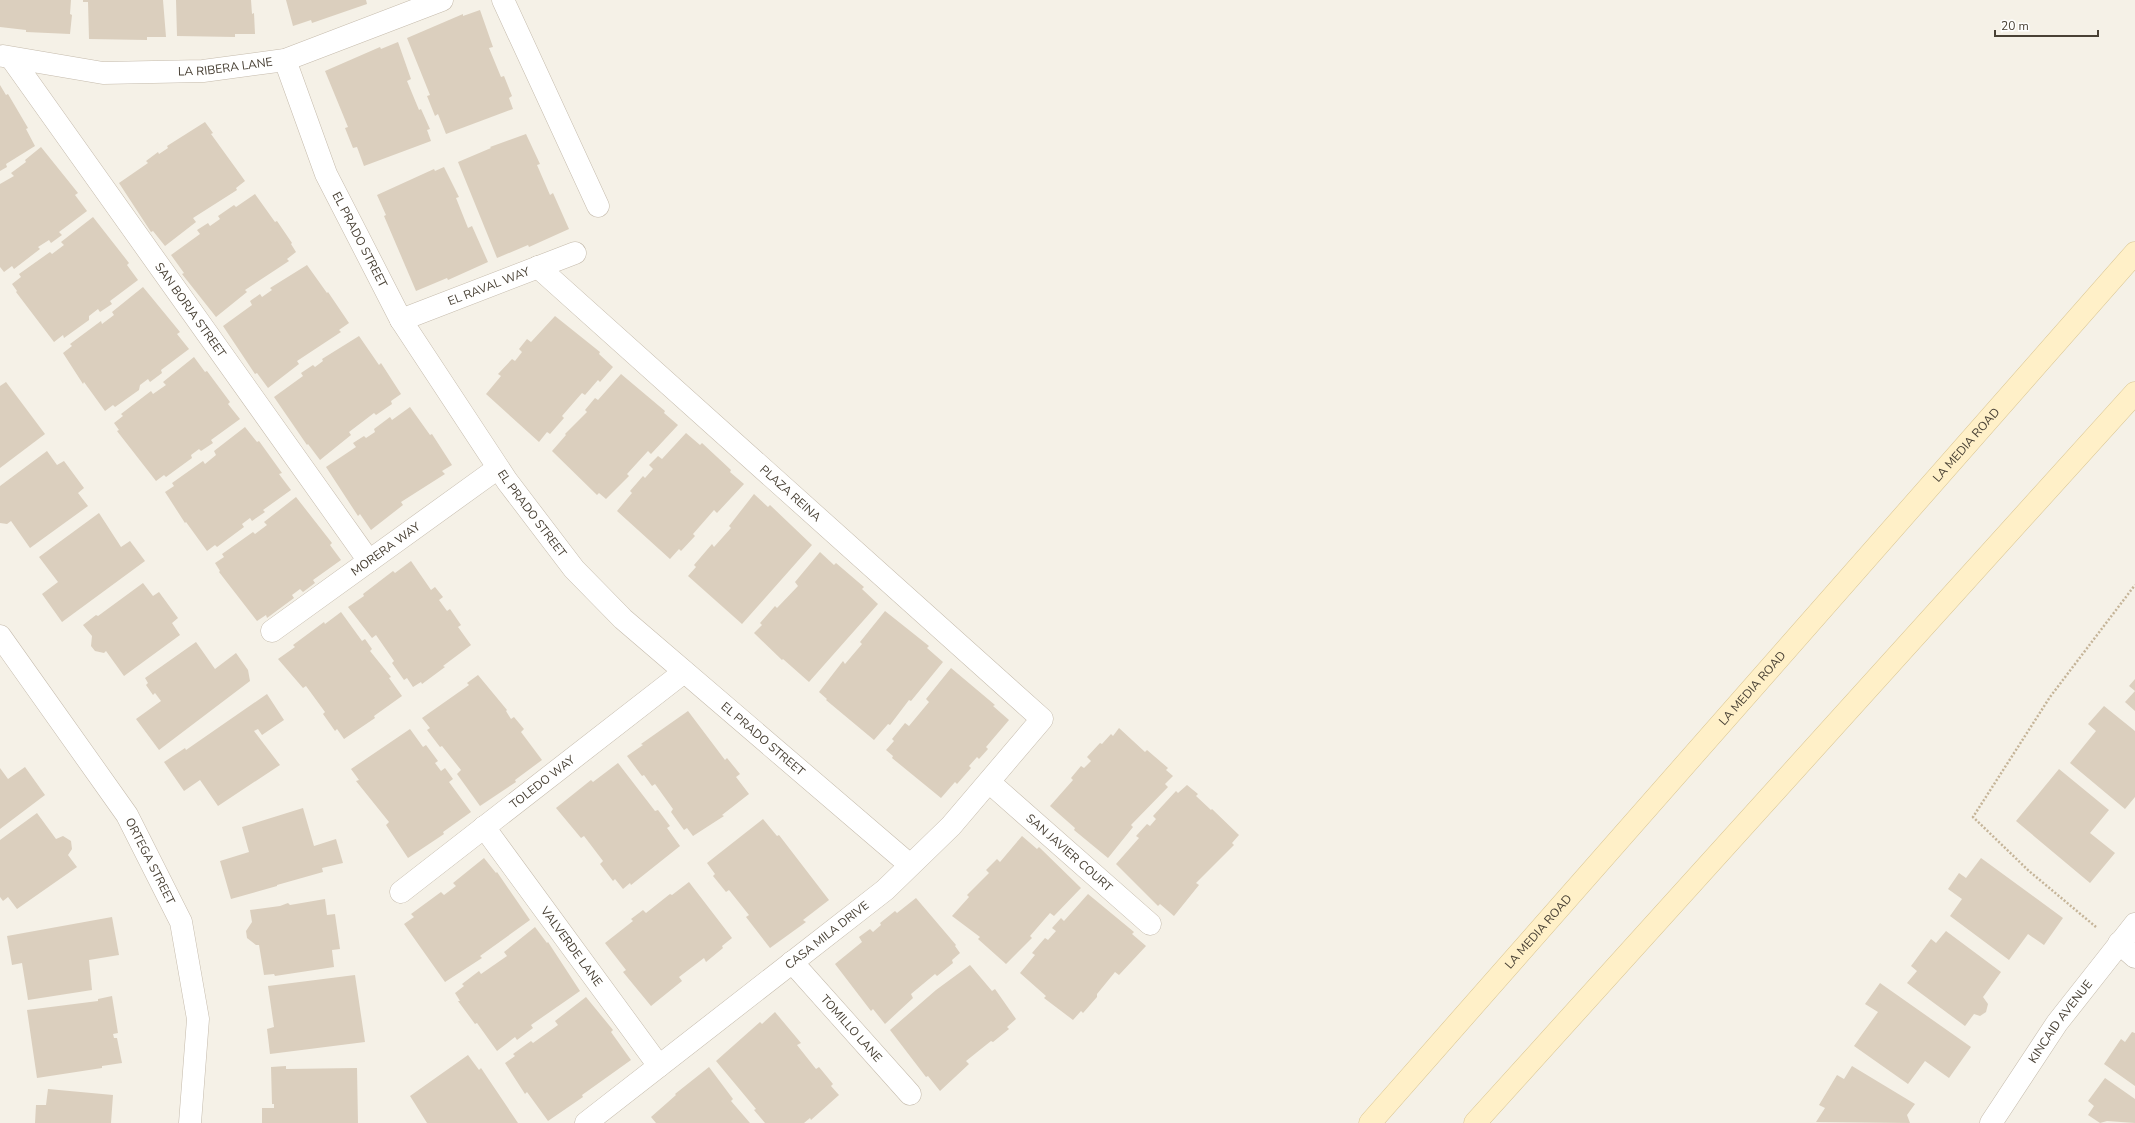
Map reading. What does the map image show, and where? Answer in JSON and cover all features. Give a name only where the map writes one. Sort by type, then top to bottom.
[{"type":"main road","name":"LA MEDIA ROAD","points":[[1370,1123],[2135,253]]},
{"type":"main road","points":[[1475,1123],[2135,393]]},
{"type":"street","name":"LA RIBERA LANE","points":[[6,57],[103,73],[203,71],[285,60],[442,0]]},
{"type":"street","points":[[503,0],[598,206]]},
{"type":"street","name":"SAN BORJA STREET","points":[[6,57],[369,561]]},
{"type":"street","name":"EL PRADO STREET","points":[[285,60],[326,174],[401,320],[498,468],[574,569],[623,619],[910,865]]},
{"type":"street","name":"EL RAVAL WAY","points":[[401,320],[576,253]]},
{"type":"street","name":"PLAZA REINA","points":[[538,267],[1042,719]]},
{"type":"street","name":"MORERA WAY","points":[[272,631],[498,468]]},
{"type":"street","name":"ORTEGA STREET","points":[[0,636],[127,815],[181,922],[198,1019],[190,1123]]},
{"type":"street","name":"TOLEDO WAY","points":[[401,892],[684,672]]},
{"type":"street","name":"CASA MILA DRIVE","points":[[586,1123],[885,890],[951,826],[1042,719]]},
{"type":"street","name":"SAN JAVIER COURT","points":[[989,782],[1150,924]]},
{"type":"street","name":"VALVERDE LANE","points":[[484,827],[659,1066]]},
{"type":"street","name":"KINCAID AVENUE","points":[[1991,1123],[2057,1023],[2127,950],[2135,924]]},
{"type":"street","name":"TOMILLO LANE","points":[[792,962],[910,1094]]},
{"type":"path","points":[[2127,950],[2028,871],[1973,817],[2050,697],[2135,584]]},
{"type":"building","points":[[0,0],[71,0],[70,14],[72,15],[70,34],[26,32],[26,30],[0,27]]},
{"type":"building","points":[[83,0],[163,0],[166,37],[147,37],[147,40],[89,39],[88,2],[83,2]]},
{"type":"building","points":[[176,0],[251,0],[252,14],[254,13],[255,34],[235,34],[235,37],[177,36]]},
{"type":"building","points":[[286,0],[366,0],[367,4],[312,23],[311,20],[293,26]]},
{"type":"building","points":[[480,10],[493,47],[489,48],[501,77],[504,76],[512,96],[509,98],[513,109],[446,134],[438,114],[435,116],[427,96],[430,95],[407,38],[463,14],[463,16]]},
{"type":"building","points":[[398,42],[411,79],[407,81],[419,110],[421,109],[430,129],[427,130],[431,141],[364,166],[357,147],[353,148],[345,128],[348,127],[325,71],[380,47],[381,49]]},
{"type":"building","points":[[0,85],[6,95],[8,94],[28,128],[26,129],[35,146],[6,164],[7,167],[0,171]]},
{"type":"building","points":[[205,122],[213,133],[211,134],[245,181],[236,188],[237,190],[193,218],[196,222],[165,246],[153,231],[151,232],[119,183],[148,163],[146,161],[158,152],[159,154],[168,148],[167,146]]},
{"type":"building","points":[[526,134],[540,164],[537,165],[550,195],[553,193],[569,229],[529,247],[528,245],[497,258],[458,162],[491,148],[490,147]]},
{"type":"building","points":[[41,147],[78,193],[75,195],[87,211],[59,232],[62,235],[51,243],[49,240],[38,247],[40,249],[14,269],[12,266],[4,272],[0,267],[0,184],[14,176],[11,173],[26,162],[25,160]]},
{"type":"building","points":[[444,167],[459,197],[456,198],[468,228],[472,226],[488,262],[448,280],[447,278],[416,291],[384,216],[386,215],[377,195],[434,169],[435,171]]},
{"type":"building","points":[[255,194],[275,222],[277,221],[292,243],[291,244],[296,252],[287,259],[289,261],[245,290],[247,292],[216,317],[182,274],[184,273],[171,255],[200,234],[197,230],[208,223],[210,226],[220,219],[218,216],[234,205],[236,207]]},
{"type":"building","points":[[93,217],[129,263],[127,265],[138,280],[110,301],[112,304],[100,312],[98,309],[89,316],[89,320],[64,338],[63,335],[54,342],[16,292],[17,291],[12,284],[21,277],[19,274],[50,252],[52,254],[64,245],[61,242]]},
{"type":"building","points":[[307,265],[349,323],[339,330],[341,332],[297,361],[299,364],[268,388],[257,373],[255,374],[223,326],[252,305],[250,301],[260,294],[262,297],[272,290],[270,288]]},
{"type":"building","points":[[143,287],[180,332],[177,334],[189,349],[161,370],[162,373],[150,382],[148,379],[140,385],[139,390],[115,407],[113,405],[105,411],[84,382],[83,384],[63,353],[72,346],[70,344],[101,321],[102,324],[114,315],[112,312]]},
{"type":"building","points":[[555,316],[600,352],[599,354],[613,367],[600,382],[598,380],[585,395],[582,393],[562,416],[564,418],[550,434],[547,432],[539,442],[486,394],[501,376],[498,374],[512,359],[515,361],[522,352],[519,349],[527,339],[531,342]]},
{"type":"building","points":[[359,336],[379,365],[381,363],[401,394],[391,401],[392,404],[376,415],[374,413],[349,432],[351,435],[320,460],[308,444],[307,445],[274,397],[303,376],[301,373],[313,365],[315,367],[323,361],[322,359]]},
{"type":"building","points":[[194,357],[205,372],[207,371],[230,402],[228,404],[240,419],[211,440],[213,443],[201,451],[199,449],[191,455],[192,458],[166,477],[164,475],[156,481],[117,431],[119,430],[114,423],[123,416],[121,414],[151,391],[153,394],[166,385],[163,382]]},
{"type":"building","points":[[621,374],[665,411],[664,413],[678,425],[651,454],[648,451],[627,474],[629,476],[606,499],[599,493],[597,495],[552,451],[566,435],[565,434],[587,412],[585,410],[595,398],[598,400]]},
{"type":"building","points":[[6,382],[45,434],[0,468],[0,386]]},
{"type":"building","points":[[410,407],[430,435],[432,434],[452,465],[442,471],[445,474],[401,502],[403,505],[371,530],[360,514],[358,516],[326,467],[356,447],[353,443],[364,436],[366,438],[375,432],[374,429],[390,417],[392,420]]},
{"type":"building","points":[[245,427],[257,442],[259,441],[282,473],[279,474],[291,490],[263,510],[265,512],[252,521],[250,518],[242,524],[244,527],[217,547],[215,545],[207,551],[186,522],[185,523],[165,492],[174,486],[172,483],[203,461],[205,464],[216,455],[214,451]]},
{"type":"building","points":[[686,433],[700,445],[702,443],[744,484],[717,513],[714,510],[693,534],[695,536],[681,551],[679,549],[670,559],[617,511],[632,493],[630,491],[643,476],[645,478],[653,469],[649,465],[658,456],[662,459]]},
{"type":"building","points":[[47,451],[57,465],[64,461],[84,488],[78,493],[88,506],[30,548],[11,521],[7,524],[0,523],[0,486]]},
{"type":"building","points":[[754,494],[768,507],[770,505],[812,545],[742,624],[688,576],[696,567],[694,565],[712,544],[714,547],[731,528],[729,526]]},
{"type":"building","points":[[296,497],[332,543],[330,545],[341,560],[313,580],[315,583],[303,592],[300,589],[292,595],[294,598],[267,618],[266,615],[257,621],[219,572],[220,571],[215,563],[224,557],[222,554],[253,532],[255,534],[267,525],[264,522]]},
{"type":"building","points":[[99,513],[121,547],[130,541],[145,561],[62,622],[42,594],[58,582],[39,557]]},
{"type":"building","points":[[820,552],[834,565],[836,563],[864,587],[862,589],[878,604],[809,682],[783,659],[782,660],[754,633],[762,625],[760,623],[775,606],[777,608],[798,586],[795,582]]},
{"type":"building","points":[[411,561],[431,590],[435,587],[443,597],[439,600],[447,611],[450,609],[461,625],[458,627],[471,645],[422,684],[421,682],[413,687],[407,678],[404,680],[392,663],[394,661],[376,635],[372,638],[348,607],[364,596],[363,594],[393,571],[395,573]]},
{"type":"building","points":[[143,583],[153,596],[159,592],[178,618],[172,623],[180,635],[124,676],[106,651],[104,653],[95,651],[91,646],[92,636],[83,625],[96,615],[98,616]]},
{"type":"building","points":[[885,611],[929,646],[927,648],[943,662],[911,701],[909,700],[890,725],[888,724],[874,740],[826,700],[827,699],[819,692],[843,661],[845,664],[862,644],[860,642]]},
{"type":"building","points":[[341,612],[362,641],[365,639],[372,649],[370,651],[391,677],[389,678],[402,696],[374,716],[375,718],[344,739],[337,729],[335,731],[323,714],[325,712],[306,686],[303,688],[278,659],[295,647],[293,645],[324,622],[325,624]]},
{"type":"building","points":[[196,642],[215,669],[236,653],[248,670],[250,681],[159,750],[136,719],[161,701],[155,693],[153,695],[146,685],[148,683],[145,678]]},
{"type":"building","points":[[951,668],[995,705],[993,706],[1009,720],[986,747],[988,749],[979,759],[977,757],[969,766],[971,768],[957,784],[955,782],[941,798],[892,758],[893,756],[886,750],[894,741],[892,739],[905,723],[909,726],[929,702],[926,699]]},
{"type":"building","points":[[478,675],[507,710],[506,711],[511,719],[514,717],[524,729],[521,732],[542,760],[515,780],[516,782],[480,806],[457,774],[461,770],[427,730],[430,728],[422,718],[469,685],[467,683]]},
{"type":"building","points":[[2135,679],[2135,691],[2129,686]]},
{"type":"building","points":[[2135,691],[2135,711],[2125,702]]},
{"type":"building","points":[[267,694],[284,720],[262,735],[258,729],[254,731],[280,765],[218,806],[200,780],[184,791],[164,762],[185,748],[186,750]]},
{"type":"building","points":[[2104,706],[2135,731],[2135,797],[2125,809],[2070,763],[2096,731],[2088,724]]},
{"type":"building","points":[[688,711],[725,760],[727,758],[740,774],[736,777],[749,794],[722,815],[724,816],[693,836],[687,828],[684,830],[671,812],[673,809],[655,784],[652,786],[644,775],[642,776],[627,756],[643,745],[641,744]]},
{"type":"building","points":[[1119,728],[1145,752],[1147,750],[1168,768],[1166,770],[1173,776],[1165,784],[1168,787],[1131,825],[1133,827],[1108,858],[1074,830],[1075,828],[1050,806],[1073,780],[1071,778],[1081,766],[1084,768],[1091,761],[1087,757],[1111,734],[1113,736]]},
{"type":"building","points":[[410,729],[423,747],[426,745],[438,761],[435,763],[441,771],[445,768],[453,779],[449,782],[471,812],[443,832],[444,834],[408,858],[386,825],[389,822],[356,781],[359,780],[351,769]]},
{"type":"building","points":[[618,763],[655,811],[658,810],[670,826],[667,828],[680,846],[631,885],[630,883],[623,889],[615,879],[613,881],[600,864],[603,861],[584,836],[581,838],[556,808],[591,780],[593,782]]},
{"type":"building","points":[[25,767],[45,795],[0,829],[0,768],[8,779]]},
{"type":"building","points":[[2059,769],[2109,810],[2090,833],[2115,853],[2090,883],[2016,821]]},
{"type":"building","points":[[1187,785],[1198,794],[1196,796],[1239,835],[1232,843],[1234,845],[1196,883],[1199,885],[1174,916],[1160,904],[1158,906],[1116,864],[1139,838],[1136,836],[1147,824],[1150,826],[1156,819],[1153,816],[1176,791],[1178,793]]},
{"type":"building","points":[[303,808],[314,846],[336,839],[343,863],[322,868],[323,872],[231,899],[220,861],[249,852],[242,827]]},
{"type":"building","points":[[37,813],[56,839],[63,836],[71,841],[72,849],[68,855],[77,867],[17,909],[8,897],[3,901],[0,897],[0,840]]},
{"type":"building","points":[[763,819],[777,836],[779,835],[829,900],[803,920],[806,922],[770,948],[746,917],[749,915],[729,890],[726,892],[713,876],[715,874],[707,863]]},
{"type":"building","points":[[1022,836],[1037,849],[1039,847],[1081,888],[1054,916],[1050,913],[1030,936],[1032,938],[1006,964],[978,939],[980,937],[952,916],[969,897],[967,895],[989,873],[986,870],[997,859],[1000,862]]},
{"type":"building","points":[[484,858],[496,873],[497,872],[530,920],[480,956],[482,958],[445,982],[404,924],[414,917],[411,914],[441,892],[444,895],[456,886],[453,883]]},
{"type":"building","points":[[1981,858],[2063,918],[2044,945],[2028,934],[2009,960],[1950,916],[1962,899],[1948,889],[1959,873],[1966,878]]},
{"type":"building","points":[[689,882],[732,938],[722,946],[723,948],[706,962],[704,958],[679,977],[682,981],[651,1006],[623,972],[626,970],[605,943],[633,921],[631,919],[643,910],[646,913],[670,894],[672,895]]},
{"type":"building","points":[[1088,894],[1134,932],[1132,934],[1146,946],[1119,975],[1115,972],[1083,1013],[1081,1011],[1073,1020],[1044,998],[1046,996],[1020,973],[1035,955],[1032,953],[1045,938],[1048,940],[1056,931],[1052,928],[1061,918],[1064,921]]},
{"type":"building","points":[[916,898],[956,945],[955,946],[960,953],[952,960],[953,963],[937,976],[935,974],[911,994],[913,998],[885,1024],[873,1009],[871,1011],[835,964],[862,942],[859,937],[870,929],[873,932],[881,925],[880,923],[895,911],[897,913]]},
{"type":"building","points":[[325,899],[327,915],[335,914],[340,949],[332,950],[334,967],[275,976],[274,974],[264,975],[259,945],[256,945],[247,938],[246,931],[252,922],[250,910],[280,906],[288,903],[290,905]]},
{"type":"building","points":[[112,917],[119,955],[89,960],[92,990],[28,1000],[22,963],[12,965],[7,936]]},
{"type":"building","points":[[535,927],[547,943],[548,942],[580,991],[531,1025],[533,1028],[517,1040],[515,1037],[497,1051],[477,1023],[475,1024],[458,1001],[460,1001],[455,993],[464,986],[462,984],[479,971],[481,974],[507,956],[504,952]]},
{"type":"building","points":[[1946,931],[2001,972],[1983,997],[1988,1004],[1986,1012],[1980,1016],[1974,1014],[1965,1026],[1907,983],[1917,971],[1911,966],[1931,939],[1936,943]]},
{"type":"building","points":[[970,965],[992,991],[995,989],[1016,1019],[1007,1027],[1009,1029],[966,1061],[969,1064],[940,1091],[928,1076],[926,1077],[890,1030],[936,990]]},
{"type":"building","points":[[355,975],[365,1042],[270,1054],[267,1029],[274,1027],[268,986]]},
{"type":"building","points":[[1880,983],[1971,1047],[1949,1078],[1925,1061],[1908,1084],[1854,1046],[1878,1012],[1865,1004]]},
{"type":"building","points":[[112,996],[118,1033],[113,1034],[114,1038],[117,1038],[122,1063],[102,1066],[102,1068],[37,1078],[27,1010],[98,1001],[98,999]]},
{"type":"building","points":[[586,997],[613,1030],[611,1032],[631,1060],[582,1095],[583,1097],[548,1121],[527,1092],[525,1094],[505,1063],[515,1056],[513,1054],[531,1041],[533,1043],[558,1025],[555,1021]]},
{"type":"building","points":[[775,1012],[801,1043],[797,1045],[816,1069],[819,1067],[833,1084],[831,1086],[839,1095],[811,1120],[810,1118],[804,1123],[765,1123],[754,1110],[756,1109],[716,1061],[760,1022],[762,1024]]},
{"type":"building","points":[[2132,1032],[2135,1033],[2135,1086],[2104,1064],[2121,1039],[2125,1042]]},
{"type":"building","points":[[468,1055],[479,1070],[481,1068],[518,1123],[427,1123],[410,1096]]},
{"type":"building","points":[[286,1066],[286,1069],[357,1068],[358,1123],[262,1123],[262,1108],[274,1108],[274,1104],[272,1104],[271,1067]]},
{"type":"building","points":[[1852,1066],[1915,1104],[1907,1115],[1910,1123],[1816,1122],[1825,1108],[1819,1105],[1837,1075],[1844,1079]]},
{"type":"building","points":[[709,1067],[733,1099],[731,1101],[750,1123],[656,1123],[651,1117],[676,1095],[675,1094]]},
{"type":"building","points":[[2105,1078],[2135,1099],[2135,1123],[2107,1121],[2100,1123],[2088,1115],[2094,1106],[2088,1101]]},
{"type":"building","points":[[48,1089],[113,1095],[111,1123],[35,1123],[36,1105],[46,1105]]}]
